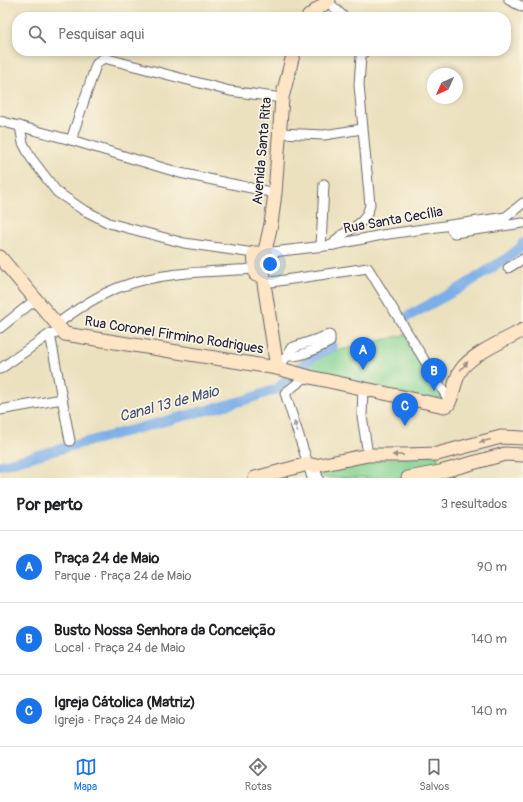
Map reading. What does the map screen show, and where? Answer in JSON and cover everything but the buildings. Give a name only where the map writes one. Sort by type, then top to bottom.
[{"type":"street","points":[[509,0],[523,7]]},
{"type":"street","points":[[314,12],[328,1],[339,12]]},
{"type":"street","name":"Avenida Santa Rita","points":[[259,253],[271,224],[275,193],[282,98],[293,56]]},
{"type":"street","points":[[333,245],[340,236],[358,225],[368,214],[370,205],[360,103],[359,73],[361,56]]},
{"type":"street","points":[[71,140],[96,66],[98,62],[104,58],[230,91],[282,98]]},
{"type":"street","points":[[0,122],[71,140],[180,173],[275,193]]},
{"type":"street","name":"Rua Santa Cecília","points":[[20,126],[23,143],[31,158],[57,192],[82,209],[109,223],[184,243],[259,253],[321,247],[382,235],[506,217],[523,203]]},
{"type":"street","points":[[280,133],[324,135],[362,129]]},
{"type":"street","points":[[321,247],[324,184]]},
{"type":"street","points":[[450,225],[454,233],[523,224]]},
{"type":"street","points":[[259,253],[255,269],[256,280],[264,283],[368,268],[447,404]]},
{"type":"street","points":[[259,253],[277,368]]},
{"type":"street","name":"Rua Coronel Firmino Rodrigues","points":[[0,257],[54,326],[66,334],[277,368],[364,389],[447,404]]},
{"type":"street","points":[[508,268],[523,259]]},
{"type":"street","points":[[0,369],[54,326],[98,297],[122,286],[160,276],[255,269]]},
{"type":"street","points":[[0,328],[35,300]]},
{"type":"street","points":[[54,326],[62,399],[70,441]]},
{"type":"street","points":[[447,404],[460,371],[465,364],[523,330]]},
{"type":"street","points":[[277,368],[288,355]]},
{"type":"street","points":[[310,377],[304,379],[285,393],[313,472]]},
{"type":"street","points":[[364,389],[362,416],[368,455]]},
{"type":"street","points":[[0,410],[62,399]]},
{"type":"street","points":[[254,478],[313,472],[368,455],[406,456],[437,454],[501,437],[523,438]]},
{"type":"street","points":[[437,454],[440,475]]},
{"type":"street","points":[[408,478],[440,475],[505,454],[523,455]]},
{"type":"green space","points":[[408,334],[448,405],[298,368],[315,356]]},
{"type":"green space","points":[[437,454],[440,472],[408,478],[318,478],[315,466]]},
{"type":"waterway","name":"Canal 13 de Maio","points":[[403,319],[462,287],[510,256],[520,248],[523,243]]},
{"type":"waterway","name":"Canal 13 de Maio","points":[[0,465],[245,400],[277,389],[298,368],[315,356],[333,347]]},
{"type":"place","name":"Praça 24 de Maio","points":[[363,370]]},
{"type":"place","name":"Busto Nossa Senhora da Conceição","points":[[434,391]]},
{"type":"place","name":"Igreja Cátolica (Matriz)","points":[[405,426]]}]
